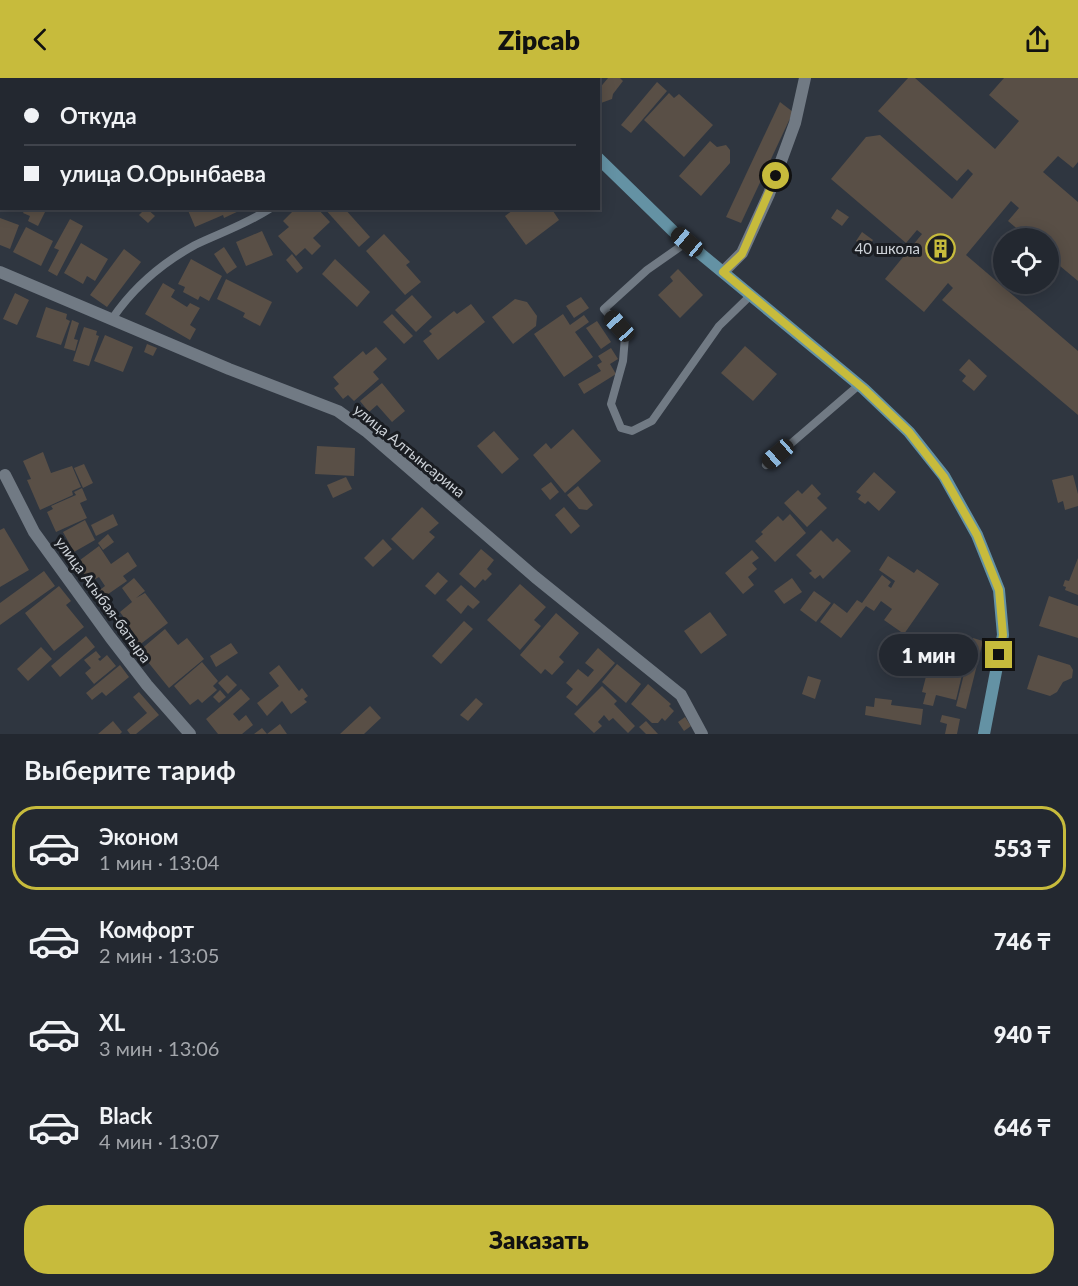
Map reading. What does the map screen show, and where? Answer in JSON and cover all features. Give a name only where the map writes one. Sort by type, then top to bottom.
[{"type":"street","points":[[723,272],[742,254],[770,194],[795,123],[805,78]]},
{"type":"street","points":[[600,160],[687,242],[859,385],[909,432],[944,477],[977,535],[999,590],[1003,635],[984,734]]},
{"type":"street","name":"улица Алтынсарина","points":[[0,272],[230,369],[338,411],[366,430],[535,578],[681,695],[702,734]]},
{"type":"street","name":"улица Агыбая-батыра","points":[[5,475],[34,532],[147,685],[190,734]]},
{"type":"lane","points":[[112,319],[125,300],[155,272],[193,246],[268,210]]},
{"type":"lane","points":[[687,242],[647,270],[604,309],[619,326],[625,337],[623,361],[611,404],[621,428],[632,431],[652,421],[719,326],[751,295]]},
{"type":"lane","points":[[766,465],[859,385]]},
{"type":"building","points":[[608,78],[620,78],[623,81],[612,99],[601,103],[600,88]]},
{"type":"building","name":"40 школа","points":[[908,78],[915,78],[995,149],[1019,121],[989,95],[1004,78],[1078,78],[1078,162],[1073,168],[1058,156],[1043,172],[1078,202],[1078,281],[1059,265],[1059,228],[1016,228],[1008,221],[1019,208],[1011,201],[966,255],[993,278],[993,294],[1012,294],[1078,351],[1078,415],[942,300],[953,288],[948,283],[924,312],[885,279],[922,234],[917,230],[906,243],[831,179],[866,137],[880,135],[952,199],[973,174],[968,169],[957,181],[878,111]]},
{"type":"building","points":[[657,82],[667,91],[631,133],[621,125]]},
{"type":"building","points":[[669,93],[674,98],[679,94],[713,125],[684,157],[644,120]]},
{"type":"building","points":[[780,102],[793,112],[741,223],[726,217]]},
{"type":"building","points":[[710,141],[717,147],[726,145],[730,150],[730,163],[701,196],[679,176]]},
{"type":"building","points":[[837,209],[849,217],[842,226],[831,218]]},
{"type":"building","points":[[25,210],[46,210],[38,226],[28,221],[30,216],[23,213]]},
{"type":"building","points":[[144,210],[148,210],[155,216],[148,223],[139,215]]},
{"type":"building","points":[[188,210],[241,210],[224,218],[223,215],[195,227]]},
{"type":"building","points":[[294,210],[319,210],[330,222],[313,238],[321,246],[312,255],[305,248],[296,256],[278,236],[289,227],[283,221]]},
{"type":"building","points":[[326,210],[346,210],[370,237],[359,247]]},
{"type":"building","points":[[513,210],[552,210],[559,220],[526,245],[505,216]]},
{"type":"building","points":[[0,218],[19,225],[10,249],[0,245]]},
{"type":"building","points":[[70,219],[83,226],[57,276],[48,271],[59,250],[54,248]]},
{"type":"building","points":[[26,227],[53,241],[41,266],[13,252]]},
{"type":"building","points":[[262,231],[273,255],[246,266],[236,242]]},
{"type":"building","points":[[862,232],[873,240],[867,249],[856,241]]},
{"type":"building","points":[[384,234],[410,262],[406,265],[421,282],[405,295],[366,251]]},
{"type":"building","points":[[81,243],[108,259],[95,281],[87,276],[83,284],[64,273]]},
{"type":"building","points":[[224,247],[237,267],[227,274],[214,254]]},
{"type":"building","points":[[124,249],[141,262],[107,307],[90,295]]},
{"type":"building","points":[[292,254],[303,268],[297,273],[286,260]]},
{"type":"building","points":[[191,259],[222,276],[209,301],[200,296],[198,300],[183,292],[185,287],[178,284]]},
{"type":"building","points":[[335,259],[370,292],[357,307],[322,274]]},
{"type":"building","points":[[678,269],[703,295],[680,318],[658,295],[673,281],[670,277]]},
{"type":"building","points":[[226,279],[272,302],[260,326],[243,317],[245,313],[217,299]]},
{"type":"building","points":[[163,283],[175,290],[171,297],[187,307],[190,303],[200,308],[190,325],[196,329],[190,340],[145,314]]},
{"type":"building","points":[[15,293],[29,300],[17,325],[3,319]]},
{"type":"building","points":[[412,295],[432,317],[416,332],[395,310]]},
{"type":"building","points":[[581,297],[589,308],[574,318],[566,306]]},
{"type":"building","points":[[515,299],[527,302],[537,316],[536,326],[513,344],[492,317]]},
{"type":"building","points":[[471,304],[485,322],[438,360],[423,341],[432,334],[429,331],[454,311],[457,314]]},
{"type":"building","points":[[46,307],[67,314],[66,319],[70,321],[61,345],[36,337]]},
{"type":"building","points":[[392,314],[413,336],[404,344],[383,322]]},
{"type":"building","points":[[563,314],[570,325],[584,315],[589,322],[575,332],[593,357],[564,377],[534,334]]},
{"type":"building","points":[[72,320],[79,323],[74,339],[78,340],[75,351],[64,348]]},
{"type":"building","points":[[597,321],[611,342],[601,349],[586,328]]},
{"type":"building","points":[[84,327],[97,331],[96,335],[99,336],[89,366],[73,361]]},
{"type":"building","points":[[105,335],[133,347],[123,372],[94,361]]},
{"type":"building","points":[[147,344],[157,348],[153,356],[144,352]]},
{"type":"building","points":[[745,346],[777,374],[753,401],[721,373]]},
{"type":"building","points":[[376,347],[387,359],[373,372],[379,379],[354,401],[348,395],[343,399],[334,388],[339,384],[333,377],[363,351],[366,355]]},
{"type":"building","points":[[611,348],[618,359],[610,364],[616,374],[584,394],[578,384],[601,371],[597,365],[602,362],[598,356]]},
{"type":"building","points":[[969,359],[987,376],[974,391],[962,381],[966,376],[959,370]]},
{"type":"building","points":[[382,383],[405,411],[392,422],[377,405],[369,412],[360,401]]},
{"type":"building","points":[[573,429],[601,461],[565,493],[533,455],[546,443],[551,449]]},
{"type":"building","points":[[494,431],[519,459],[502,474],[477,446]]},
{"type":"building","points":[[317,446],[355,448],[354,476],[315,474]]},
{"type":"building","points":[[43,452],[51,473],[72,466],[81,487],[72,491],[73,495],[40,510],[27,480],[31,479],[23,461]]},
{"type":"building","points":[[84,464],[93,483],[83,488],[74,468]]},
{"type":"building","points":[[874,472],[896,492],[879,511],[868,501],[865,504],[858,499],[861,495],[856,492]]},
{"type":"building","points":[[1073,475],[1078,494],[1078,506],[1065,510],[1063,501],[1058,503],[1052,480]]},
{"type":"building","points":[[346,477],[352,489],[333,498],[327,485]]},
{"type":"building","points":[[551,482],[559,492],[550,500],[541,489]]},
{"type":"building","points":[[812,484],[821,494],[817,498],[827,508],[807,527],[784,503],[798,490],[802,494]]},
{"type":"building","points":[[578,486],[593,505],[587,510],[579,509],[567,495]]},
{"type":"building","points":[[82,488],[87,500],[80,503],[87,518],[56,532],[47,512],[53,509],[51,506],[76,495],[74,492]]},
{"type":"building","points":[[422,507],[439,523],[429,532],[435,537],[413,560],[391,539]]},
{"type":"building","points":[[564,507],[580,526],[571,534],[555,515]]},
{"type":"building","points":[[113,514],[118,525],[96,536],[91,525]]},
{"type":"building","points":[[790,514],[806,533],[775,562],[755,541],[778,516],[783,521]]},
{"type":"building","points":[[85,520],[95,540],[74,552],[63,532]]},
{"type":"building","points":[[4,528],[29,570],[0,587],[0,530]]},
{"type":"building","points":[[821,530],[833,542],[837,538],[851,551],[823,579],[820,575],[815,579],[809,573],[812,571],[796,555]]},
{"type":"building","points":[[108,534],[114,542],[103,550],[98,543]]},
{"type":"building","points":[[383,539],[392,549],[373,567],[364,558]]},
{"type":"building","points":[[99,546],[111,564],[128,552],[137,566],[123,576],[127,581],[101,599],[96,593],[105,586],[99,577],[90,582],[76,563]]},
{"type":"building","points":[[481,549],[494,560],[487,569],[492,574],[485,581],[483,579],[475,588],[459,574]]},
{"type":"building","points":[[752,550],[759,558],[752,563],[757,569],[748,577],[754,585],[743,594],[725,573]]},
{"type":"building","points":[[888,556],[914,573],[917,569],[939,584],[904,634],[884,620],[892,609],[881,601],[874,611],[866,606],[841,638],[820,622],[834,603],[847,613],[857,600],[862,603],[882,575],[891,582],[888,586],[891,588],[895,581],[879,570]]},
{"type":"building","points":[[1078,558],[1078,595],[1065,590],[1066,587],[1063,586],[1065,580],[1069,581]]},
{"type":"building","points":[[44,571],[55,586],[0,625],[0,603]]},
{"type":"building","points":[[438,572],[448,581],[435,595],[425,586]]},
{"type":"building","points":[[134,578],[145,591],[136,598],[145,593],[168,623],[138,646],[120,623],[125,619],[120,612],[132,602],[122,588]]},
{"type":"building","points":[[792,578],[802,592],[784,604],[774,591]]},
{"type":"building","points":[[520,584],[546,607],[534,620],[541,626],[520,650],[487,620]]},
{"type":"building","points":[[461,585],[480,602],[473,609],[468,605],[461,614],[446,600]]},
{"type":"building","points":[[59,586],[71,601],[66,605],[84,627],[54,651],[25,613]]},
{"type":"building","points":[[814,591],[831,603],[816,622],[800,610]]},
{"type":"building","points":[[1049,596],[1078,606],[1078,638],[1039,626]]},
{"type":"building","points":[[710,612],[727,635],[701,654],[684,631]]},
{"type":"building","points":[[556,613],[579,633],[559,657],[564,662],[552,675],[545,669],[541,674],[520,655]]},
{"type":"building","points":[[464,621],[473,629],[441,664],[432,656]]},
{"type":"building","points":[[165,629],[178,645],[187,638],[204,659],[169,688],[139,651]]},
{"type":"building","points":[[86,636],[95,647],[60,677],[51,666]]},
{"type":"building","points":[[973,638],[983,641],[966,709],[956,706]]},
{"type":"building","points":[[231,643],[238,653],[216,667],[210,656]]},
{"type":"building","points":[[41,647],[52,659],[28,681],[17,669]]},
{"type":"building","points":[[598,648],[615,663],[577,706],[566,697],[573,689],[566,683],[578,669],[588,677],[594,670],[585,663]]},
{"type":"building","points":[[96,651],[101,657],[98,659],[100,661],[107,655],[116,666],[94,684],[85,673],[91,668],[84,660]]},
{"type":"building","points":[[932,653],[965,662],[956,700],[936,695],[933,706],[923,704],[926,693],[922,692]]},
{"type":"building","points":[[1038,655],[1070,665],[1073,670],[1072,678],[1063,682],[1057,692],[1050,696],[1027,689]]},
{"type":"building","points":[[202,662],[218,681],[213,686],[217,690],[202,703],[198,699],[190,705],[174,686]]},
{"type":"building","points":[[617,664],[641,684],[626,703],[602,682]]},
{"type":"building","points":[[120,665],[129,677],[106,696],[102,692],[92,700],[86,693]]},
{"type":"building","points":[[279,665],[299,691],[302,688],[308,696],[304,699],[307,702],[291,714],[282,701],[267,716],[257,703],[279,686],[269,673]]},
{"type":"building","points":[[227,675],[237,685],[228,694],[218,683]]},
{"type":"building","points":[[808,676],[821,680],[815,699],[802,694]]},
{"type":"building","points":[[648,684],[671,704],[669,706],[674,711],[665,721],[662,718],[658,723],[652,723],[631,704]]},
{"type":"building","points":[[602,686],[617,701],[614,704],[635,726],[628,733],[613,718],[609,721],[604,715],[598,722],[602,726],[594,733],[574,714]]},
{"type":"building","points":[[241,689],[250,699],[233,714],[239,721],[246,715],[253,725],[242,734],[218,734],[206,719]]},
{"type":"building","points":[[220,690],[226,697],[219,703],[213,697]]},
{"type":"building","points":[[139,692],[159,715],[136,734],[130,734],[127,730],[147,713],[133,697]]},
{"type":"building","points":[[476,698],[483,704],[468,721],[460,715]]},
{"type":"building","points":[[875,698],[892,700],[891,705],[923,709],[921,725],[865,715],[866,706],[874,707]]},
{"type":"building","points":[[370,706],[381,718],[364,734],[340,734]]},
{"type":"building","points":[[942,715],[960,719],[957,734],[945,734],[947,724],[940,722]]},
{"type":"building","points":[[685,717],[691,726],[684,731],[678,722]]},
{"type":"building","points":[[113,721],[122,732],[120,734],[98,734]]},
{"type":"building","points":[[646,721],[658,734],[646,734],[639,727]]},
{"type":"building","points":[[280,724],[287,734],[267,734]]},
{"type":"building","points":[[262,728],[267,734],[254,734]]},
{"type":"place","name":"40 школа","points":[[941,249]]},
{"type":"route","points":[[776,176],[742,254],[723,272],[864,389],[909,432],[944,477],[977,535],[999,590],[1003,635],[999,655]]}]
